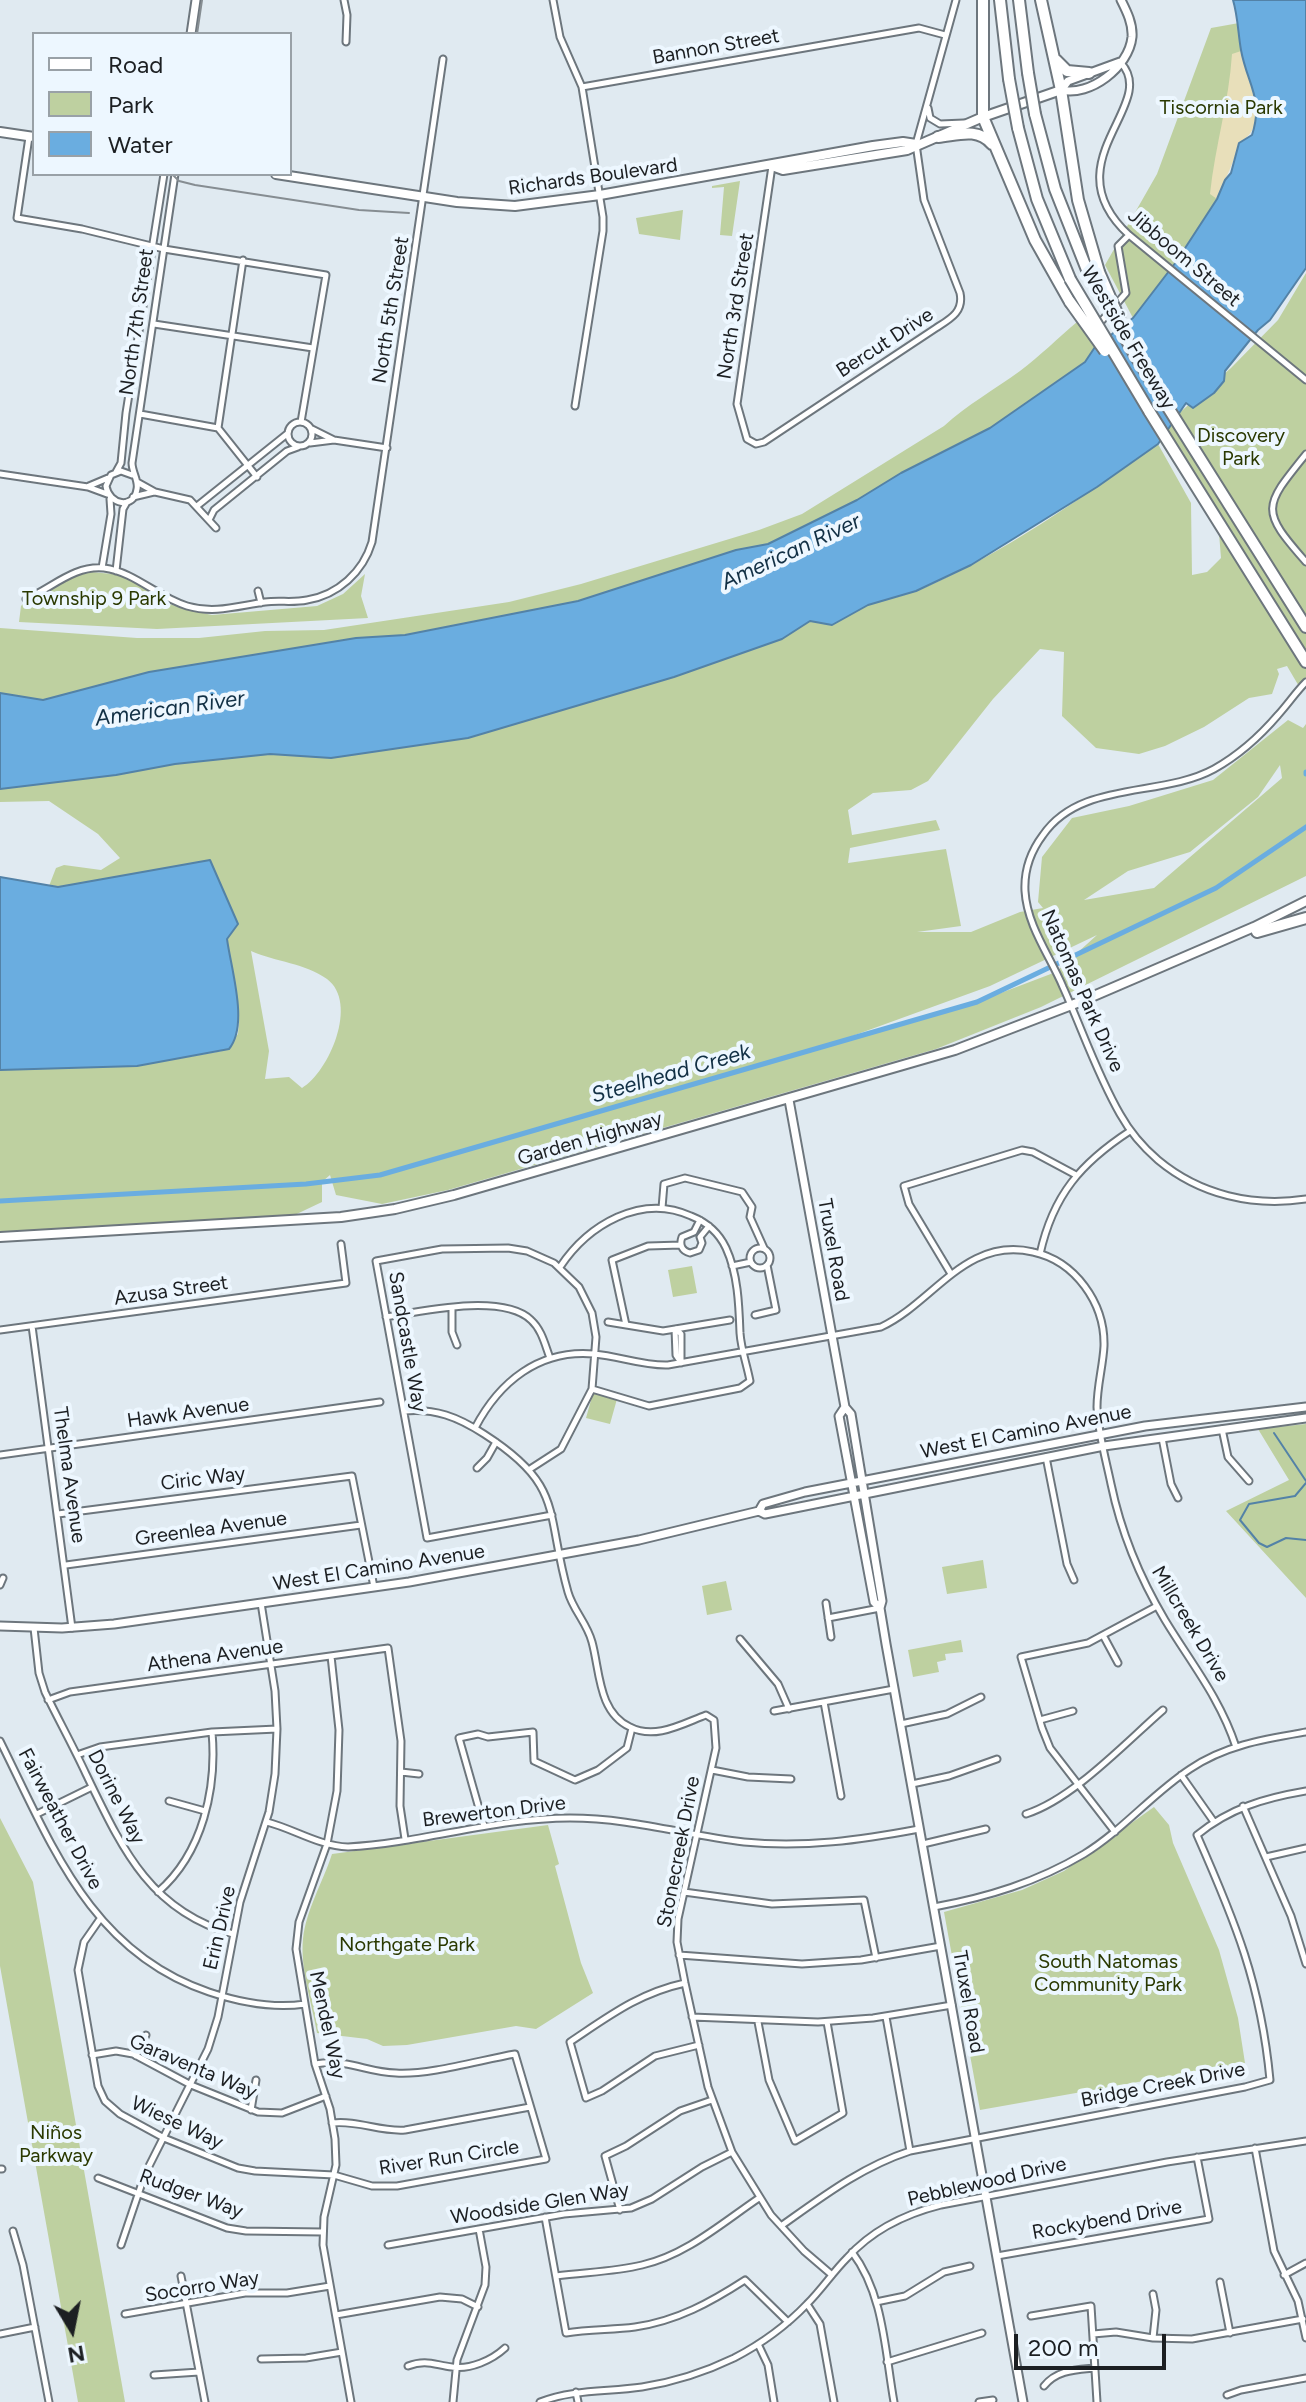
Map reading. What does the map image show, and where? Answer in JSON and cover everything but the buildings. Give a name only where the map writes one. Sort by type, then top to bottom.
[{"type":"highway","points":[[983,0],[983,117],[1035,240],[1070,302],[1149,411]]},
{"type":"highway","name":"Westside Freeway","points":[[1000,0],[1018,128],[1037,199],[1070,279],[1306,662]]},
{"type":"highway","name":"Westside Freeway","points":[[1019,0],[1035,114],[1055,189],[1087,270],[1135,355],[1306,627]]},
{"type":"highway","points":[[1041,0],[1061,90],[1078,200],[1099,272],[1135,355]]},
{"type":"highway","points":[[1051,51],[1059,65],[1067,71],[1089,73]]},
{"type":"highway","points":[[938,137],[974,132],[983,135],[996,149]]},
{"type":"highway","points":[[1257,932],[1306,915]]},
{"type":"main road","points":[[191,32],[196,0]]},
{"type":"main road","name":"Jibboom Street","points":[[1120,62],[1132,36],[1121,0]]},
{"type":"main road","name":"Richards Boulevard","points":[[1061,90],[1072,93],[1103,80],[1113,75],[1120,62]]},
{"type":"main road","name":"Richards Boulevard","points":[[289,176],[474,204],[515,206],[772,166],[783,170],[907,150],[983,117],[1061,90],[1068,81],[1120,62]]},
{"type":"main road","points":[[0,132],[32,137]]},
{"type":"main road","name":"Garden Highway","points":[[0,1237],[282,1221],[395,1209],[454,1195],[955,1050],[1071,1005],[1254,927],[1306,901]]},
{"type":"main road","name":"Garden Highway","points":[[1166,964],[1257,932]]},
{"type":"main road","name":"Truxel Road","points":[[789,1100],[845,1407],[851,1414],[901,1724],[1023,2402]]},
{"type":"main road","name":"Truxel Road","points":[[845,1407],[839,1416],[850,1482],[874,1602],[881,1605]]},
{"type":"main road","name":"West El Camino Avenue","points":[[759,1511],[763,1504],[850,1482],[1101,1434],[1205,1417],[1306,1407]]},
{"type":"main road","name":"West El Camino Avenue","points":[[0,1626],[72,1628],[374,1587],[561,1555],[694,1528],[759,1511],[765,1514],[1104,1446],[1306,1418]]},
{"type":"street","points":[[344,0],[346,42]]},
{"type":"street","points":[[553,0],[560,37],[582,87],[603,231],[575,406]]},
{"type":"street","name":"Bercut Drive","points":[[756,444],[764,442],[936,328],[960,308],[960,293],[924,200],[916,144],[956,0]]},
{"type":"street","name":"Bannon Street","points":[[582,87],[919,28],[945,35]]},
{"type":"street","name":"North 5th Street","points":[[261,603],[304,601],[327,594],[350,579],[363,563],[372,542],[443,59]]},
{"type":"street","name":"Jibboom Street","points":[[1120,62],[1129,72],[1131,87],[1104,152],[1099,175],[1109,213],[1129,235],[1306,380]]},
{"type":"street","points":[[929,99],[928,114],[933,121],[940,124],[969,123]]},
{"type":"street","points":[[32,137],[17,218],[82,229],[152,247],[326,275],[301,422]]},
{"type":"street","name":"North 3rd Street","points":[[756,444],[747,439],[737,404],[772,166]]},
{"type":"street","name":"North 7th Street","points":[[115,472],[121,463],[126,413],[164,176]]},
{"type":"street","name":"North 7th Street","points":[[132,475],[175,176]]},
{"type":"street","points":[[1085,338],[1126,293],[1118,246],[1129,235]]},
{"type":"street","points":[[218,428],[243,260]]},
{"type":"street","points":[[154,324],[313,348]]},
{"type":"street","points":[[140,414],[218,428],[257,477]]},
{"type":"street","points":[[301,422],[334,440]]},
{"type":"street","points":[[197,506],[287,434],[290,426],[301,422]]},
{"type":"street","points":[[309,443],[311,429]]},
{"type":"street","points":[[287,434],[289,441],[298,447]]},
{"type":"street","points":[[209,520],[214,510],[287,451],[309,443],[334,440],[387,448]]},
{"type":"street","points":[[1306,454],[1275,495],[1273,506],[1276,527],[1306,562]]},
{"type":"street","points":[[88,487],[121,471],[155,492],[190,500],[216,528]]},
{"type":"street","points":[[0,474],[88,487],[118,502],[127,502]]},
{"type":"street","points":[[102,568],[111,514],[106,486],[108,478]]},
{"type":"street","points":[[116,571],[123,509],[137,490],[137,482]]},
{"type":"street","points":[[133,497],[155,492]]},
{"type":"street","points":[[26,599],[71,574],[102,568],[128,574],[171,600],[192,607],[225,610],[261,603],[258,591]]},
{"type":"street","name":"Natomas Park Drive","points":[[1306,682],[1261,734],[1238,754],[1212,770],[1177,784],[1085,802],[1060,816],[1050,825],[1033,851],[1025,879],[1027,903],[1038,935],[1114,1104],[1130,1131],[1169,1169],[1206,1189],[1253,1201],[1306,1199]]},
{"type":"street","points":[[1040,1254],[1051,1217],[1076,1175],[1100,1152],[1130,1131]]},
{"type":"street","points":[[951,1274],[909,1204],[904,1186],[1018,1150],[1033,1152],[1076,1175]]},
{"type":"street","points":[[662,1208],[664,1184],[685,1178],[742,1192],[752,1207],[750,1217],[769,1253],[767,1265],[755,1267],[751,1254],[756,1248],[764,1248]]},
{"type":"street","points":[[530,1469],[561,1449],[592,1389],[649,1406],[740,1388],[750,1381],[732,1266],[723,1242],[700,1220],[680,1211],[662,1208],[636,1211],[605,1223],[578,1243],[560,1267]]},
{"type":"street","points":[[700,1220],[694,1232],[682,1237],[681,1245],[687,1252],[697,1252],[701,1247],[700,1237],[709,1226]]},
{"type":"street","name":"Azusa Street","points":[[0,1330],[346,1283],[341,1244]]},
{"type":"street","points":[[626,1325],[612,1260],[648,1246],[681,1245]]},
{"type":"street","name":"Sandcastle Way","points":[[552,1515],[427,1538],[376,1261],[442,1249],[508,1248],[536,1254],[560,1267],[579,1287],[589,1304],[596,1332],[592,1389]]},
{"type":"street","name":"Millcreek Drive","points":[[550,1358],[596,1354],[656,1366],[878,1328],[916,1305],[974,1257],[1019,1250],[1040,1254],[1065,1266],[1079,1280],[1099,1314],[1104,1343],[1097,1399],[1101,1434],[1124,1531],[1157,1606],[1219,1702],[1236,1747]]},
{"type":"street","points":[[732,1266],[751,1262]]},
{"type":"street","points":[[755,1315],[776,1310],[767,1265]]},
{"type":"street","points":[[386,1317],[452,1308],[502,1307],[517,1311],[531,1320],[550,1358],[523,1371],[504,1385],[490,1401],[475,1428]]},
{"type":"street","points":[[452,1308],[452,1332],[457,1345]]},
{"type":"street","points":[[608,1322],[663,1331],[730,1320]]},
{"type":"street","name":"Thelma Avenue","points":[[32,1326],[72,1628]]},
{"type":"street","points":[[675,1328],[676,1355],[681,1363]]},
{"type":"street","name":"Hawk Avenue","points":[[0,1455],[380,1402]]},
{"type":"street","points":[[404,1411],[441,1413],[475,1428],[512,1452],[530,1469],[542,1486],[552,1515],[570,1598],[591,1639],[608,1705],[618,1719],[632,1728],[627,1748],[598,1770],[575,1780],[534,1761],[533,1732],[488,1737],[478,1734],[459,1738],[484,1826]]},
{"type":"street","points":[[1222,1428],[1228,1457],[1249,1481]]},
{"type":"street","points":[[1162,1437],[1171,1484],[1178,1498]]},
{"type":"street","points":[[477,1468],[496,1442]]},
{"type":"street","points":[[1046,1457],[1067,1564],[1074,1580]]},
{"type":"street","name":"Ciric Way","points":[[58,1514],[352,1476],[361,1525]]},
{"type":"street","points":[[361,1525],[374,1587]]},
{"type":"street","name":"Greenlea Avenue","points":[[66,1565],[361,1525]]},
{"type":"street","points":[[0,1585],[3,1578]]},
{"type":"street","name":"Erin Drive","points":[[121,2245],[139,2191],[208,2049],[222,1996],[240,1902],[267,1822],[275,1774],[277,1729],[261,1602]]},
{"type":"street","points":[[826,1603],[831,1637]]},
{"type":"street","points":[[828,1618],[881,1605]]},
{"type":"street","points":[[1115,1832],[1050,1748],[1021,1657],[1104,1637],[1157,1606]]},
{"type":"street","name":"Dorine Way","points":[[34,1628],[39,1673],[48,1700],[125,1853],[158,1892],[190,1917],[233,1934]]},
{"type":"street","points":[[1104,1637],[1118,1663]]},
{"type":"street","points":[[740,1639],[778,1684],[789,1709]]},
{"type":"street","name":"Athena Avenue","points":[[48,1700],[70,1692],[388,1648],[401,1741],[401,1772]]},
{"type":"street","name":"Mendel Way","points":[[331,1656],[338,1710],[339,1764],[327,1844],[297,1931],[296,1958],[315,2064],[326,2096],[336,2148],[323,2232],[351,2402]]},
{"type":"street","points":[[774,1711],[895,1689]]},
{"type":"street","points":[[901,1724],[947,1714],[981,1697]]},
{"type":"street","points":[[824,1702],[841,1796]]},
{"type":"street","points":[[1026,1814],[1037,1810],[1106,1761],[1163,1710]]},
{"type":"street","points":[[1040,1720],[1073,1711]]},
{"type":"street","name":"Stonecreek Drive","points":[[632,1728],[657,1732],[706,1715],[712,1717],[717,1741],[678,1925],[679,1955],[692,2017],[712,2100],[732,2152],[759,2198],[781,2226],[832,2275]]},
{"type":"street","points":[[77,1755],[100,1747],[212,1732],[277,1729]]},
{"type":"street","points":[[158,1892],[187,1859],[205,1811],[213,1771],[212,1732]]},
{"type":"street","points":[[934,1907],[992,1895],[1069,1862],[1115,1832],[1181,1775],[1202,1761],[1236,1747],[1306,1732]]},
{"type":"street","name":"Fairweather Drive","points":[[0,1741],[65,1870],[100,1919],[126,1944],[151,1964],[222,1996],[271,2006],[305,2004]]},
{"type":"street","points":[[912,1784],[997,1759]]},
{"type":"street","points":[[712,1770],[748,1777],[791,1779]]},
{"type":"street","points":[[405,1839],[400,1806],[401,1772],[419,1774]]},
{"type":"street","points":[[1181,1775],[1214,1822],[1266,1798],[1306,1791]]},
{"type":"street","points":[[37,1814],[92,1787]]},
{"type":"street","points":[[169,1801],[205,1811]]},
{"type":"street","points":[[1243,1806],[1291,1916],[1306,1964]]},
{"type":"street","name":"Brewerton Drive","points":[[267,1822],[327,1844],[356,1847],[542,1819],[594,1818],[744,1842],[807,1845],[854,1841],[920,1829]]},
{"type":"street","name":"Bridge Creek Drive","points":[[976,2137],[1270,2080],[1253,1975],[1236,1926],[1197,1835],[1214,1822]]},
{"type":"street","points":[[923,1844],[986,1829]]},
{"type":"street","points":[[1266,1857],[1306,1848]]},
{"type":"street","points":[[684,1892],[772,1904],[864,1900],[876,1958]]},
{"type":"street","name":"Wiese Way","points":[[100,1919],[84,1942],[78,1970],[98,2086],[110,2107],[164,2138],[247,2170],[334,2175]]},
{"type":"street","points":[[679,1955],[793,1964],[876,1958],[941,1946]]},
{"type":"street","points":[[685,1983],[637,1998],[570,2042],[586,2098],[655,2056],[699,2045]]},
{"type":"street","points":[[692,2017],[758,2022],[827,2022],[886,2017],[952,2005]]},
{"type":"street","points":[[886,2017],[910,2151]]},
{"type":"street","points":[[758,2022],[769,2080],[795,2141],[843,2113],[827,2022]]},
{"type":"street","points":[[136,2056],[146,2035]]},
{"type":"street","name":"Garaventa Way","points":[[92,2055],[116,2051],[136,2056],[191,2085],[251,2110],[266,2113],[282,2113],[326,2096]]},
{"type":"street","name":"River Run Circle","points":[[315,2064],[349,2063],[402,2074],[515,2054],[546,2159],[389,2187],[372,2186],[334,2175]]},
{"type":"street","points":[[251,2110],[256,2080]]},
{"type":"street","points":[[620,2210],[605,2156],[680,2111],[712,2100]]},
{"type":"street","points":[[332,2123],[357,2122],[387,2130],[405,2130],[530,2107]]},
{"type":"street","points":[[781,2226],[851,2177],[882,2161],[910,2151],[976,2137]]},
{"type":"street","name":"Pebblewood Drive","points":[[540,2402],[576,2392],[640,2387],[679,2379],[717,2366],[758,2344],[788,2322],[852,2252],[882,2229],[905,2217],[941,2205],[986,2196],[1255,2147],[1306,2141]]},
{"type":"street","points":[[1255,2147],[1274,2251],[1295,2292],[1306,2338]]},
{"type":"street","name":"Woodside Glen Way","points":[[388,2245],[545,2217],[620,2210],[652,2199],[732,2152]]},
{"type":"street","name":"Rockybend Drive","points":[[997,2256],[1209,2219],[1197,2157]]},
{"type":"street","name":"Rudger Way","points":[[98,2178],[139,2191],[227,2228],[323,2232]]},
{"type":"street","points":[[555,2276],[627,2268],[662,2259],[694,2243],[759,2198]]},
{"type":"street","points":[[545,2217],[566,2333],[638,2326],[671,2319],[713,2300],[745,2280],[788,2322]]},
{"type":"street","points":[[453,2402],[455,2367],[486,2278],[479,2229]]},
{"type":"street","points":[[13,2231],[23,2265],[49,2402]]},
{"type":"street","points":[[852,2252],[866,2272],[876,2302],[894,2402]]},
{"type":"street","points":[[1284,2275],[1306,2263]]},
{"type":"street","points":[[876,2302],[905,2296],[944,2272],[970,2266]]},
{"type":"street","points":[[181,2276],[205,2402]]},
{"type":"street","points":[[1220,2282],[1230,2333]]},
{"type":"street","name":"Socorro Way","points":[[125,2314],[245,2293],[287,2293],[330,2286]]},
{"type":"street","points":[[1153,2294],[1156,2310],[1153,2338]]},
{"type":"street","points":[[336,2315],[440,2297],[462,2299],[478,2307]]},
{"type":"street","points":[[807,2304],[820,2324],[834,2402]]},
{"type":"street","points":[[1031,2316],[1091,2306],[1097,2402]]},
{"type":"street","points":[[1093,2334],[1125,2333],[1153,2338],[1192,2339],[1303,2319]]},
{"type":"street","points":[[0,2334],[35,2327]]},
{"type":"street","points":[[887,2362],[982,2333]]},
{"type":"street","points":[[758,2344],[768,2365],[774,2402]]},
{"type":"street","points":[[408,2366],[426,2362],[455,2367],[480,2363],[505,2348]]},
{"type":"street","points":[[261,2359],[292,2359],[342,2352]]},
{"type":"street","points":[[1044,2386],[1061,2373],[1095,2368]]},
{"type":"street","points":[[154,2375],[199,2372]]},
{"type":"street","points":[[1227,2395],[1306,2378]]},
{"type":"street","points":[[576,2392],[578,2402]]},
{"type":"street","points":[[979,2402],[993,2400]]},
{"type":"green space","name":"Tiscornia Park","points":[[1239,23],[1242,51],[1256,94],[1217,199],[1176,262],[1133,318],[1105,265],[1157,174],[1211,28]]},
{"type":"green space","points":[[740,181],[732,236],[720,235],[724,187],[712,186]]},
{"type":"green space","points":[[683,210],[680,240],[639,234],[636,218]]},
{"type":"green space","name":"Discovery Park","points":[[1306,273],[1306,681],[1300,688],[1287,666],[1277,669],[1279,674],[1272,694],[1249,698],[1204,727],[1165,746],[1139,754],[1096,748],[1062,716],[1064,652],[1040,649],[993,699],[928,781],[911,790],[873,793],[848,810],[852,835],[936,820],[940,830],[850,848],[848,863],[946,849],[961,926],[917,932],[971,932],[1020,912],[1043,908],[1038,902],[1042,857],[1072,818],[1129,806],[1213,780],[1288,720],[1303,728],[1306,724],[1306,876],[1041,1007],[936,1049],[448,1190],[382,1204],[336,1195],[330,1175],[322,1182],[322,1202],[282,1221],[0,1237],[0,1070],[137,1066],[222,1051],[238,1034],[239,1022],[227,939],[229,933],[130,875],[49,886],[56,868],[64,865],[101,870],[120,858],[98,834],[49,801],[0,802],[0,789],[116,775],[175,764],[270,754],[331,758],[468,738],[674,677],[782,639],[810,621],[838,621],[862,608],[951,576],[1042,523],[1158,444],[1191,503],[1192,575],[1207,572],[1221,558],[1219,533],[1155,434],[1231,368],[1278,320]],"holes":[[[1280,765],[1282,778],[1154,888],[1084,900],[1128,871],[1190,852],[1258,797]],[[1097,935],[1056,972],[977,1002],[800,1055],[990,986]],[[251,951],[300,966],[327,979],[336,990],[340,1004],[337,1036],[330,1053],[322,1068],[302,1088],[289,1077],[265,1079],[269,1051]]]},
{"type":"green space","points":[[1077,322],[1095,347],[1085,362],[990,428],[768,544],[736,550],[578,601],[405,635],[356,638],[149,672],[43,700],[0,693],[0,628],[137,638],[199,638],[265,631],[324,630],[509,602],[581,584],[759,530],[802,514],[944,426],[1027,365]]},
{"type":"green space","name":"Township 9 Park","points":[[92,572],[122,575],[167,603],[212,615],[317,606],[343,594],[365,574],[361,596],[368,618],[157,629],[19,622],[23,604],[74,576]]},
{"type":"green space","points":[[692,1266],[697,1293],[673,1297],[668,1270]]},
{"type":"green space","points":[[593,1393],[617,1399],[610,1424],[586,1418]]},
{"type":"green space","points":[[1306,1424],[1306,1598],[1226,1511],[1289,1480],[1258,1429]]},
{"type":"green space","points":[[983,1560],[987,1588],[947,1594],[942,1567]]},
{"type":"green space","points":[[726,1581],[732,1610],[707,1615],[702,1586]]},
{"type":"green space","points":[[961,1640],[963,1652],[945,1654],[946,1660],[937,1662],[939,1672],[913,1677],[908,1650]]},
{"type":"green space","name":"South Natomas Community Park","points":[[1154,1807],[1169,1825],[1173,1843],[1219,1950],[1238,2018],[1245,2063],[980,2110],[944,1912],[1022,1890],[1064,1871]]},
{"type":"green space","name":"Niños Parkway","points":[[0,1818],[33,1882],[125,2402],[78,2402],[0,1966]]},
{"type":"green space","name":"Northgate Park","points":[[548,1825],[559,1864],[555,1866],[581,1963],[593,1993],[536,2029],[516,2026],[407,2045],[383,2046],[367,2039],[317,2033],[305,1974],[303,1939],[311,1907],[332,1854]]},
{"type":"sand","points":[[1241,51],[1254,87],[1257,113],[1249,135],[1239,143],[1217,199],[1210,194],[1232,54]]},
{"type":"water","name":"American River","points":[[1233,0],[1306,0],[1306,268],[1270,320],[1225,371],[1224,381],[1214,393],[1193,408],[1186,403],[1158,444],[1097,487],[971,565],[916,591],[868,605],[832,625],[810,621],[782,639],[674,677],[468,738],[331,758],[270,754],[175,764],[116,775],[0,789],[0,693],[43,700],[149,672],[356,638],[405,635],[578,601],[736,550],[768,544],[990,428],[1085,362],[1095,347],[1133,318],[1176,262],[1217,199],[1231,173],[1239,143],[1252,135],[1256,111]]},
{"type":"water","points":[[210,860],[238,924],[227,939],[238,1012],[235,1039],[229,1049],[137,1066],[0,1070],[0,877],[58,887]]},
{"type":"waterway","name":"Steelhead Creek","points":[[0,1201],[306,1184],[380,1175],[977,1002],[1216,888],[1306,827]]},
{"type":"waterway","points":[[1274,1433],[1306,1481]]},
{"type":"waterway","points":[[1306,1483],[1295,1496],[1249,1504],[1240,1520],[1259,1543],[1267,1547],[1286,1538],[1306,1540]]},
{"type":"tram line","points":[[197,32],[202,0]]},
{"type":"tram line","points":[[174,176],[179,181],[195,185],[359,210],[409,213]]}]
